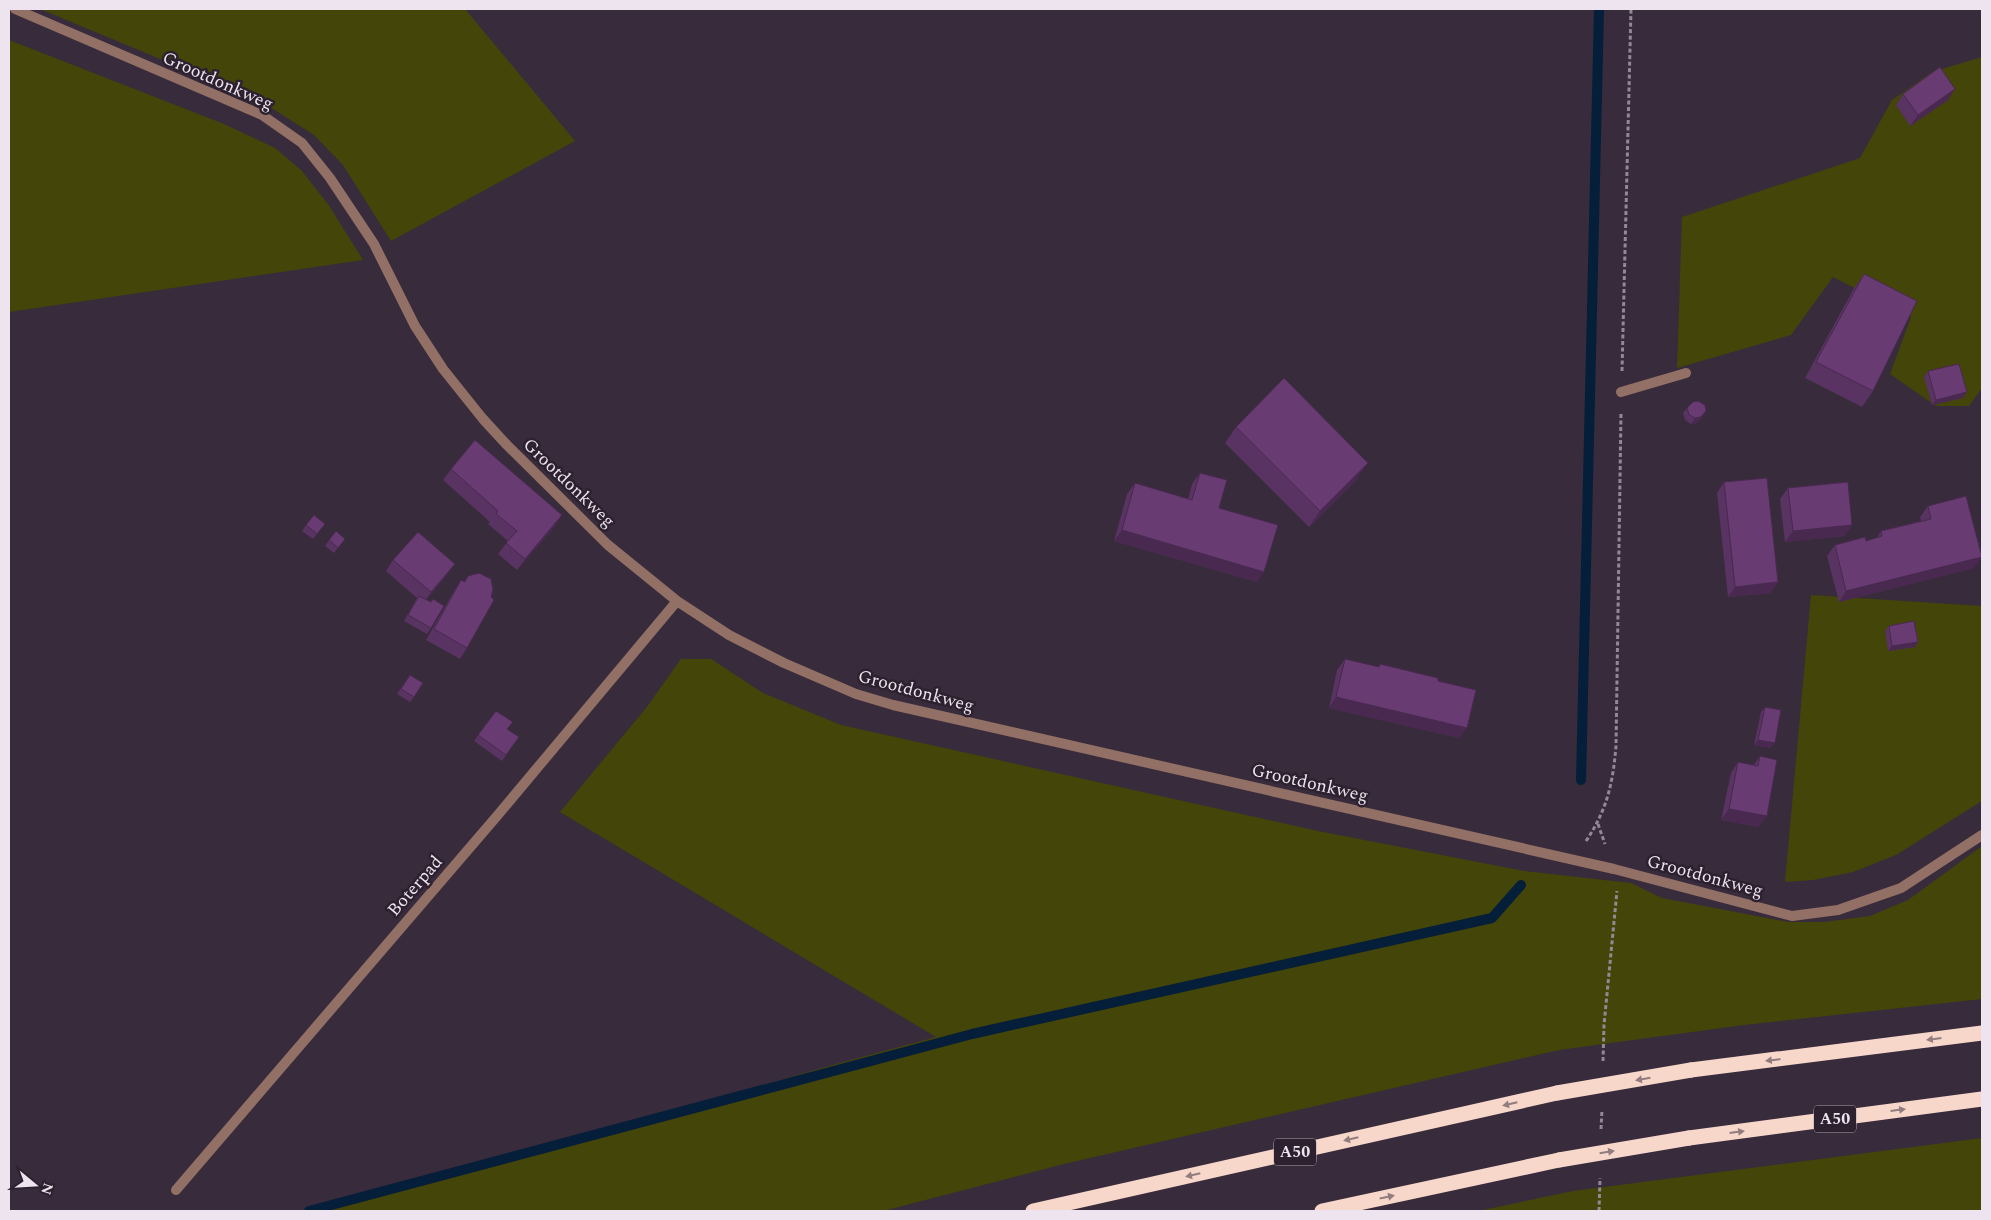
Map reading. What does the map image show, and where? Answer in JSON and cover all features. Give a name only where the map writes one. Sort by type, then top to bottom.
[{"type":"highway","name":"A50","points":[[1033,1211],[1557,1093],[1691,1070],[1982,1033]]},
{"type":"highway","name":"A50","points":[[1322,1211],[1558,1160],[1689,1138],[1982,1099]]},
{"type":"street","name":"Grootdonkweg","points":[[15,9],[262,115],[302,143],[330,178],[374,244],[415,326],[443,369],[483,419],[507,445],[608,545],[678,601],[711,624],[766,655],[856,694],[893,706],[1614,869],[1792,916],[1838,910],[1901,888],[1982,835]]},
{"type":"street","points":[[1620,392],[1686,373]]},
{"type":"street","name":"Boterpad","points":[[176,1190],[490,824],[678,601]]},
{"type":"path","points":[[1603,1064],[1604,1025],[1618,880],[1598,824],[1609,794],[1616,746],[1620,392],[1623,363],[1631,9]]},
{"type":"path","points":[[1601,1133],[1602,1103]]},
{"type":"path","points":[[1599,1211],[1600,1172]]},
{"type":"shaded area","points":[[40,9],[465,9],[575,141],[391,241],[343,165],[314,135],[259,100]]},
{"type":"shaded area","points":[[9,40],[224,124],[275,148],[301,170],[328,204],[363,260],[9,312]]},
{"type":"shaded area","points":[[1982,57],[1982,388],[1969,406],[1936,406],[1890,374],[1911,317],[1833,277],[1791,335],[1677,368],[1682,217],[1860,158],[1892,100],[1932,72]]},
{"type":"shaded area","points":[[1811,595],[1982,606],[1982,801],[1896,855],[1853,872],[1813,880],[1785,882]]},
{"type":"shaded area","points":[[681,659],[711,659],[763,693],[841,725],[1318,831],[1524,871],[1631,883],[1662,898],[1788,922],[1824,922],[1870,916],[1908,900],[1982,846],[1982,999],[1744,1025],[1559,1050],[1064,1164],[883,1211],[326,1211],[936,1037],[560,812],[646,708]]},
{"type":"shaded area","points":[[1982,1138],[1982,1211],[1478,1211],[1573,1191]]},
{"type":"building","points":[[1940,67],[1955,89],[1918,115],[1903,94]]},
{"type":"building","points":[[1864,274],[1917,301],[1873,391],[1816,362]]},
{"type":"building","points":[[1959,364],[1967,392],[1936,400],[1928,371]]},
{"type":"building","points":[[1284,378],[1368,463],[1320,511],[1236,427]]},
{"type":"building","points":[[1698,401],[1705,405],[1706,411],[1701,417],[1695,418],[1689,415],[1687,408],[1693,402]]},
{"type":"building","points":[[475,440],[562,515],[525,559],[506,543],[517,531],[496,514],[498,511],[451,469]]},
{"type":"building","points":[[1200,473],[1227,480],[1219,508],[1278,525],[1264,572],[1122,530],[1135,483],[1192,500]]},
{"type":"building","points":[[1767,478],[1778,582],[1735,587],[1724,482]]},
{"type":"building","points":[[1848,482],[1852,525],[1793,531],[1788,488]]},
{"type":"building","points":[[1966,496],[1982,557],[1846,591],[1835,545],[1865,537],[1866,541],[1882,536],[1881,531],[1931,519],[1928,506]]},
{"type":"building","points":[[314,515],[325,524],[317,534],[306,525]]},
{"type":"building","points":[[336,531],[345,539],[338,548],[329,540]]},
{"type":"building","points":[[418,532],[455,564],[431,592],[393,560]]},
{"type":"building","points":[[479,573],[491,579],[493,590],[491,597],[494,600],[467,648],[434,629],[461,580],[465,582],[468,576]]},
{"type":"building","points":[[419,596],[431,602],[433,599],[444,606],[431,628],[408,615]]},
{"type":"building","points":[[1914,621],[1918,642],[1892,646],[1889,626]]},
{"type":"building","points":[[1345,659],[1379,667],[1380,664],[1438,678],[1438,681],[1476,690],[1467,728],[1336,697]]},
{"type":"building","points":[[410,675],[423,683],[414,697],[401,689]]},
{"type":"building","points":[[1765,707],[1781,710],[1775,743],[1758,740]]},
{"type":"building","points":[[496,711],[513,722],[507,729],[519,737],[506,755],[478,735]]},
{"type":"building","points":[[1760,756],[1777,760],[1767,816],[1729,809],[1738,762],[1758,766]]},
{"type":"waterway","points":[[1581,780],[1599,9]]},
{"type":"waterway","points":[[309,1211],[972,1034],[1492,918],[1521,885]]}]
